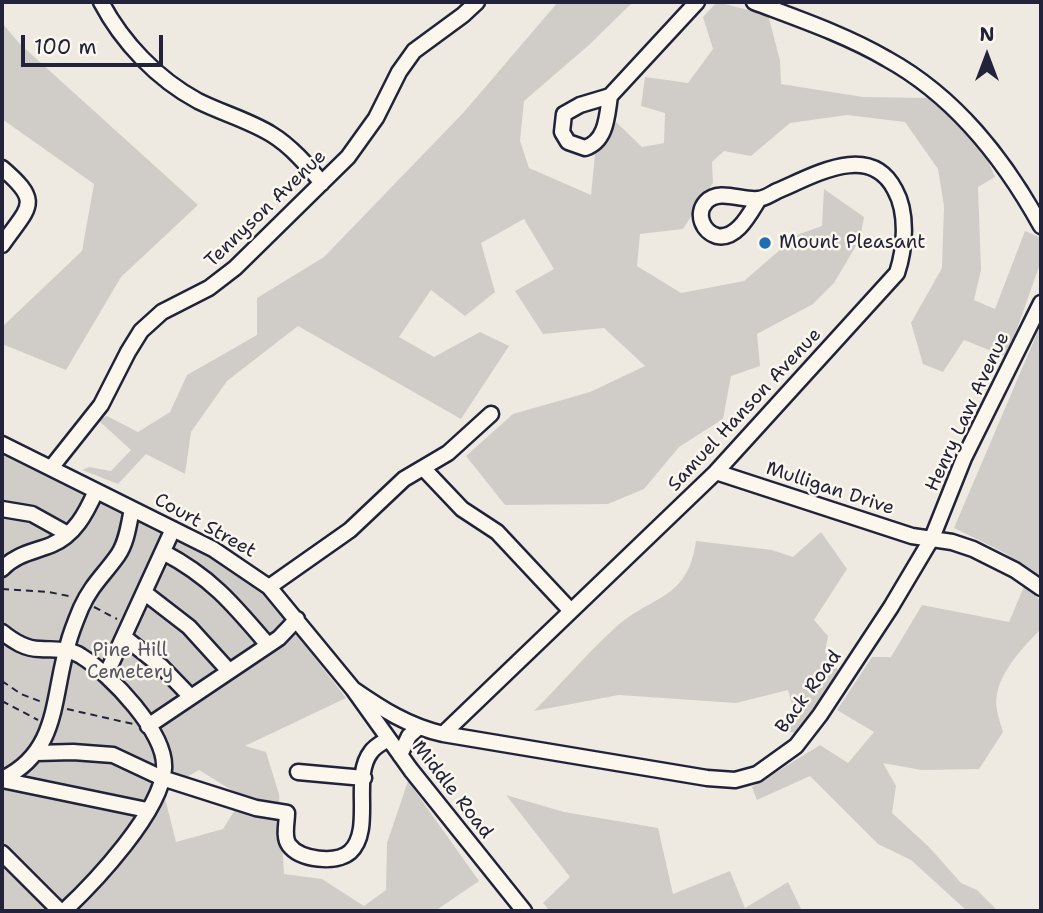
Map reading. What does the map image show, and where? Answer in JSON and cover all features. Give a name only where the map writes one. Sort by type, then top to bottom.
[{"type":"street","points":[[100,2],[130,45],[170,83],[198,101],[274,136],[292,150],[322,183]]},
{"type":"street","name":"Tennyson Avenue","points":[[51,468],[101,405],[134,341],[151,321],[173,305],[222,279],[322,183],[348,157],[368,131],[399,72],[414,51],[477,2]]},
{"type":"street","points":[[610,96],[696,2]]},
{"type":"street","points":[[754,2],[862,46],[904,68],[921,81],[985,139],[1041,226]]},
{"type":"street","name":"Samuel Hanson Avenue","points":[[443,734],[716,472],[897,273],[902,254],[902,215],[898,195],[888,178],[873,167],[855,164],[835,167],[759,199]]},
{"type":"street","points":[[2,168],[26,191],[29,200],[26,210],[2,245]]},
{"type":"street","name":"Henry Law Avenue","points":[[932,538],[964,458],[1041,303]]},
{"type":"street","points":[[269,587],[350,530],[404,479],[448,453],[491,414]]},
{"type":"street","name":"Court Street","points":[[2,444],[233,560],[269,587],[353,689]]},
{"type":"street","points":[[424,469],[462,509],[497,532],[571,611]]},
{"type":"street","name":"Mulligan Drive","points":[[716,472],[912,536],[932,538]]},
{"type":"street","points":[[2,569],[9,561],[52,544],[68,534],[79,524],[96,491]]},
{"type":"street","points":[[2,509],[32,514],[68,534]]},
{"type":"street","points":[[2,779],[23,766],[36,753],[56,707],[66,651],[84,602],[97,579],[119,554],[132,509]]},
{"type":"street","points":[[106,675],[173,528]]},
{"type":"street","points":[[932,538],[973,549],[1015,570],[1041,587]]},
{"type":"street","name":"Back Road","points":[[353,689],[386,712],[418,728],[443,734],[713,779],[735,780],[757,774],[784,756],[807,733],[891,607],[932,538]]},
{"type":"street","points":[[163,552],[200,573],[219,589],[268,645]]},
{"type":"street","points":[[145,593],[190,627],[229,671]]},
{"type":"street","points":[[148,726],[285,633],[297,619]]},
{"type":"street","points":[[127,631],[191,697]]},
{"type":"street","points":[[2,632],[19,644],[31,648],[66,651],[83,657],[130,699],[148,726],[162,755],[162,778],[147,810],[106,867],[62,911],[2,853]]},
{"type":"street","name":"Middle Road","points":[[353,689],[400,755],[524,911]]},
{"type":"street","points":[[400,755],[409,736],[418,728]]},
{"type":"street","points":[[36,753],[86,752],[113,755],[162,778],[257,808],[287,813],[287,840],[290,847],[310,856],[332,859],[349,852],[358,838],[364,766],[371,752],[388,739]]},
{"type":"street","points":[[298,772],[363,778]]},
{"type":"street","points":[[2,779],[147,810]]},
{"type":"path","points":[[2,589],[49,592],[84,602],[127,631]]},
{"type":"path","points":[[2,681],[21,694],[56,707],[148,726]]},
{"type":"path","points":[[2,701],[49,725]]},
{"type":"green space","points":[[558,2],[633,2],[589,45],[524,101],[520,141],[529,168],[591,195],[595,154],[616,122],[642,147],[664,143],[665,113],[641,106],[645,77],[688,83],[713,49],[703,17],[717,2],[768,15],[780,60],[781,84],[863,97],[931,98],[982,147],[995,177],[978,187],[981,270],[974,300],[995,309],[1025,231],[1039,237],[1041,261],[1007,357],[964,340],[943,372],[923,364],[911,323],[942,268],[944,206],[938,169],[905,122],[847,115],[790,123],[751,156],[724,151],[712,162],[713,183],[683,229],[640,234],[637,266],[681,293],[744,281],[797,235],[822,226],[824,189],[864,217],[860,239],[834,283],[813,304],[757,334],[760,366],[731,376],[723,419],[679,447],[644,489],[608,504],[505,505],[466,456],[513,414],[590,392],[645,366],[604,328],[543,334],[515,291],[554,269],[524,219],[481,243],[495,292],[465,316],[431,290],[399,337],[434,357],[480,332],[509,346],[461,419],[298,326],[227,381],[191,432],[185,474],[146,454],[118,484],[82,470],[89,467],[111,471],[131,450],[98,420],[107,416],[138,432],[170,412],[187,375],[257,335],[257,298],[324,257],[464,112]]},
{"type":"green space","points":[[2,23],[20,44],[198,205],[121,277],[66,370],[2,344],[2,327],[82,251],[94,184],[2,119]]},
{"type":"green space","points":[[1041,324],[1041,579],[1005,553],[954,528]]},
{"type":"green space","name":"Pine Hill Cemetery","points":[[2,453],[214,558],[248,580],[268,598],[346,698],[245,746],[266,752],[279,794],[284,874],[322,879],[364,906],[386,890],[387,843],[408,781],[479,881],[435,911],[2,911]],"holes":[[[199,770],[243,797],[223,829],[176,842],[163,790]]]},
{"type":"green space","points":[[821,532],[847,569],[814,620],[828,636],[825,652],[841,674],[801,733],[786,732],[794,711],[788,690],[736,703],[619,695],[534,711],[616,627],[677,586],[692,560],[696,541],[772,550],[793,557]]},
{"type":"green space","points":[[1025,584],[1041,602],[1041,629],[1017,655],[1003,676],[996,699],[1003,732],[979,769],[921,770],[883,763],[896,786],[892,813],[929,847],[961,883],[977,890],[998,911],[967,911],[911,860],[878,844],[810,776],[757,800],[752,787],[820,745],[848,763],[874,732],[837,710],[872,657],[891,657],[922,605],[1009,622]]},
{"type":"green space","points":[[506,795],[564,812],[658,828],[673,894],[730,871],[745,908],[788,882],[802,911],[550,911],[543,903],[570,877]]},
{"type":"place","name":"Mount Pleasant","points":[[765,243]]}]
